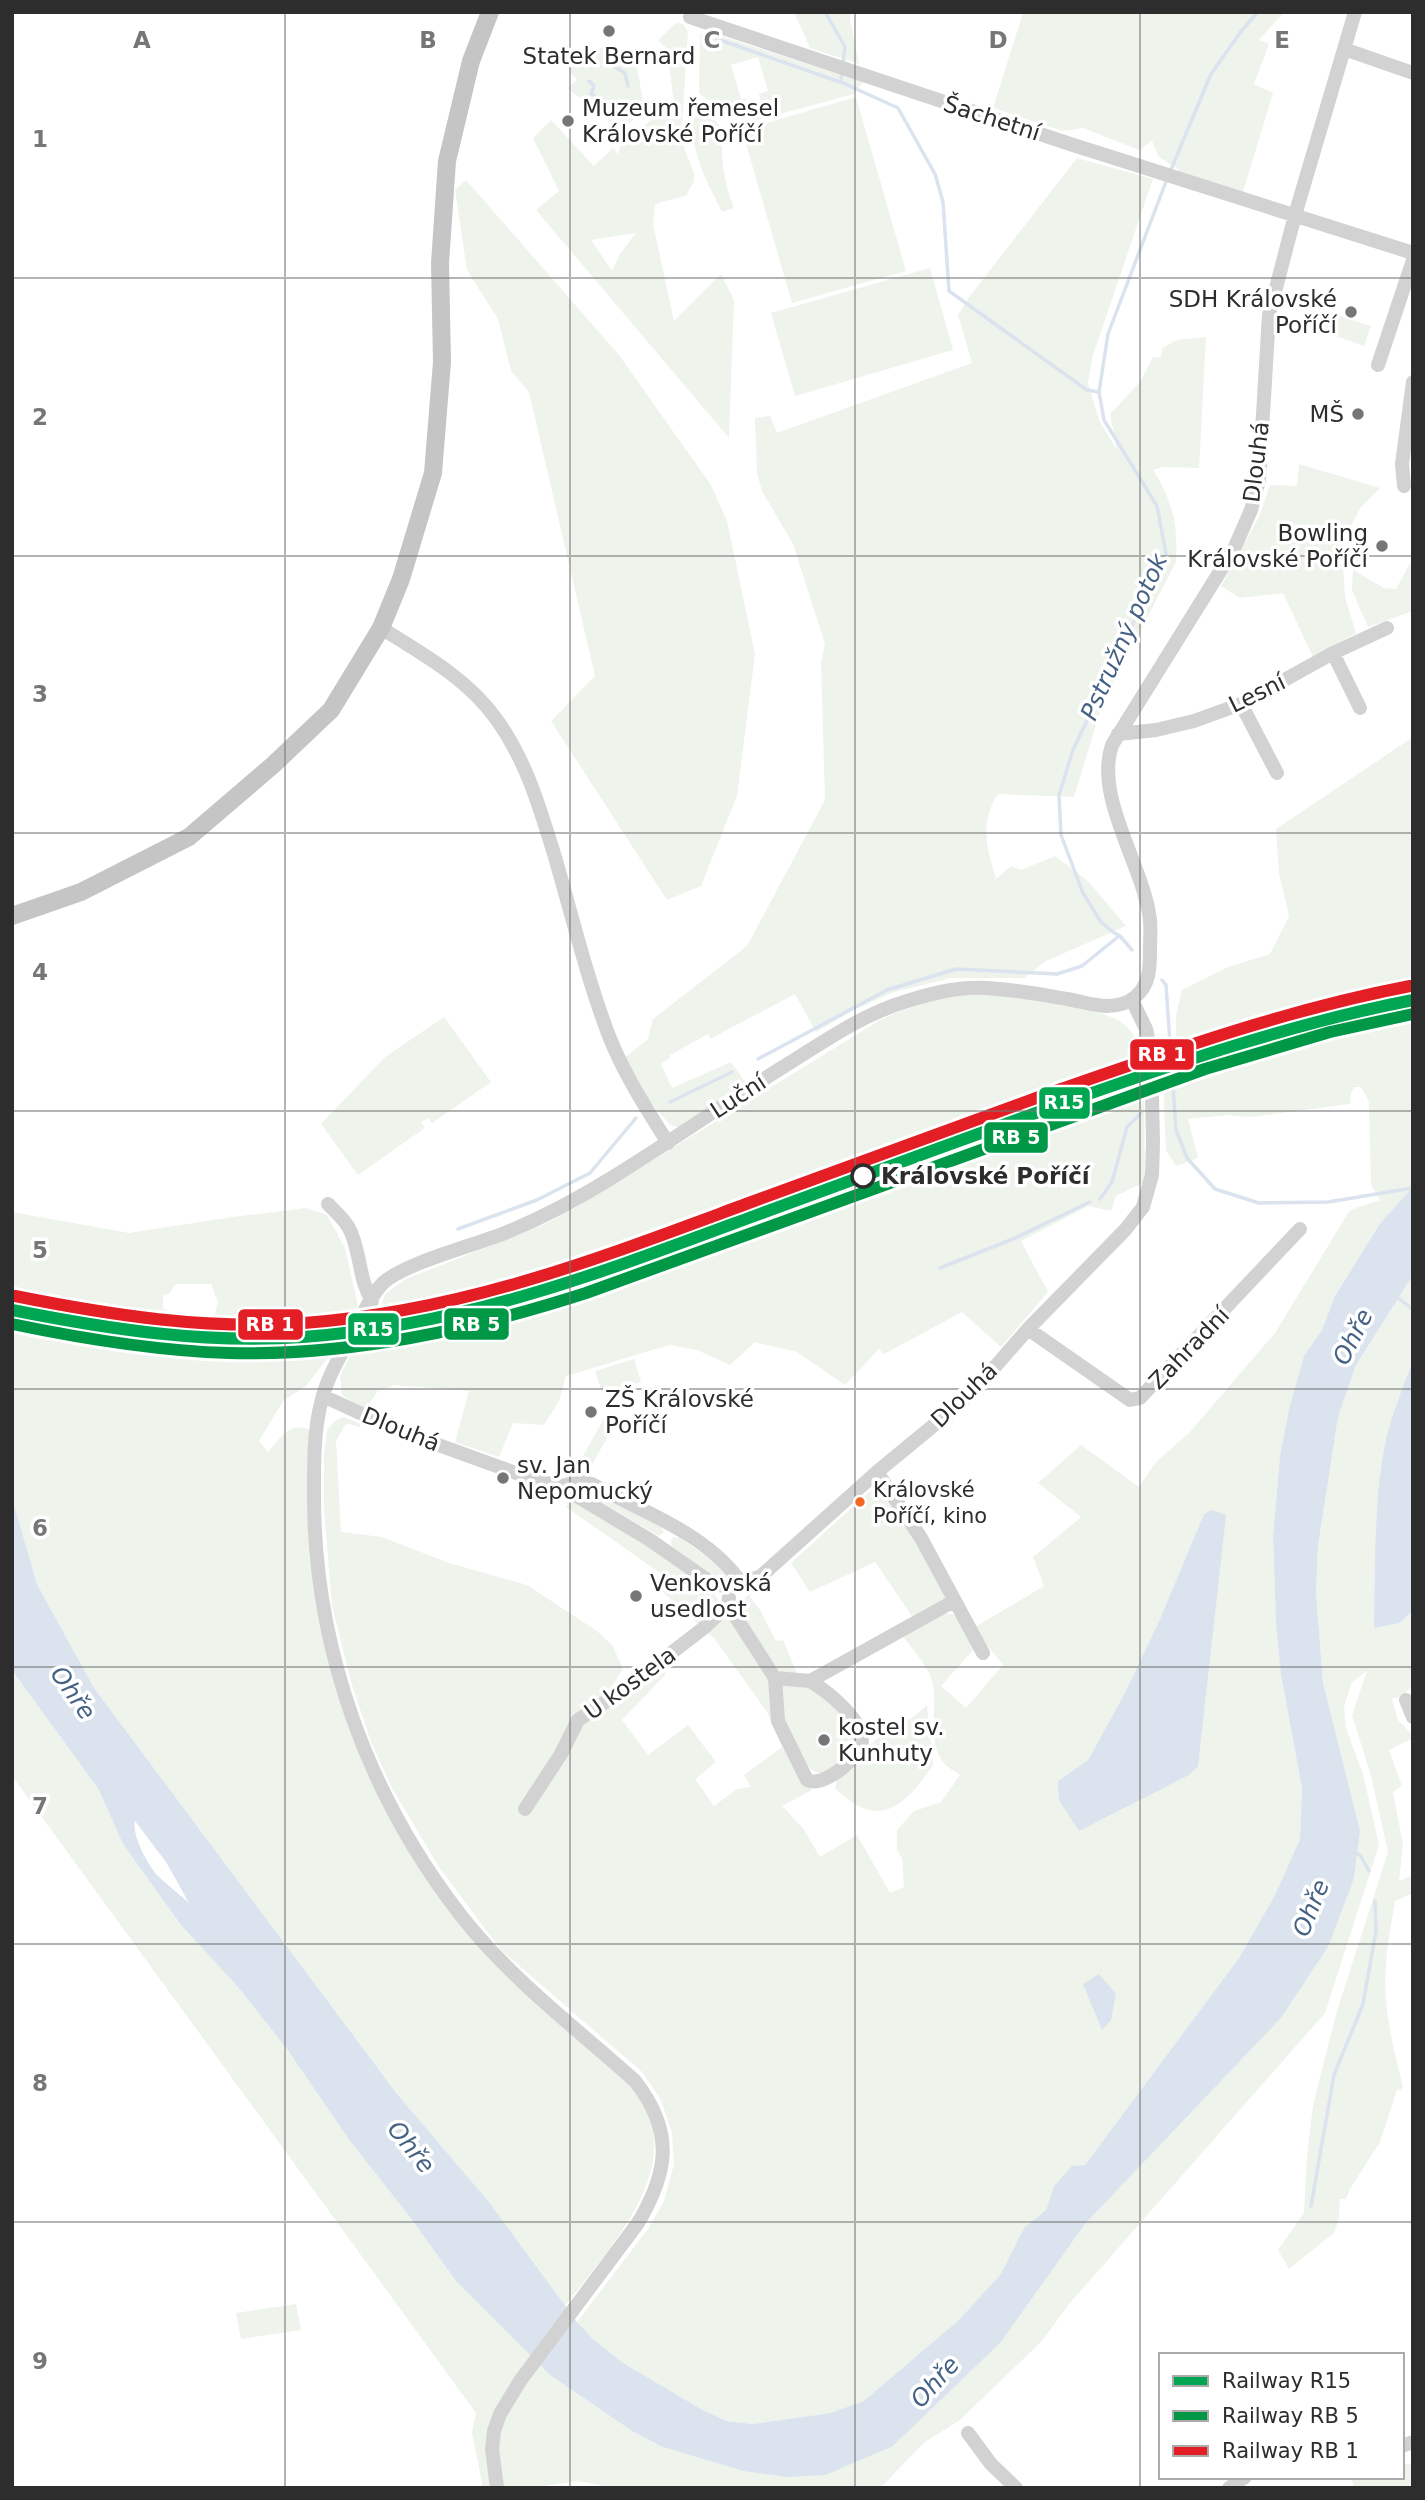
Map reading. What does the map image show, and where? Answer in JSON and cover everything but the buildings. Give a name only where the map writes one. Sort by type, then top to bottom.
[{"type":"main road","points":[[12,916],[81,892],[189,837],[273,765],[331,710],[381,628],[401,579],[433,473],[442,362],[440,263],[447,161],[471,61],[490,12]]},
{"type":"street","name":"Dlouhá","points":[[323,1396],[422,1439],[559,1486],[650,1540],[706,1581],[719,1586],[736,1586],[761,1576],[877,1472],[951,1411],[1125,1230],[1143,1207],[1152,1175],[1151,1052],[1146,1029],[1132,999],[1149,974],[1150,919],[1109,789],[1107,758],[1118,734],[1234,549],[1251,510],[1259,480],[1269,315],[1295,215],[1355,12]]},
{"type":"street","name":"Šachetní","points":[[690,17],[1156,172],[1413,253]]},
{"type":"street","points":[[1344,49],[1413,73]]},
{"type":"street","points":[[1378,365],[1413,260]]},
{"type":"street","points":[[1408,488],[1402,464],[1413,382]]},
{"type":"street","points":[[1408,488],[1413,470]]},
{"type":"street","points":[[381,628],[443,667],[471,690],[512,743],[533,785],[609,1035],[628,1080],[668,1143]]},
{"type":"street","name":"Lesní","points":[[1118,734],[1156,730],[1194,721],[1241,704],[1333,653],[1387,628]]},
{"type":"street","points":[[1333,653],[1360,708]]},
{"type":"street","points":[[1241,704],[1278,773]]},
{"type":"street","name":"Luční","points":[[497,2488],[492,2449],[500,2414],[520,2381],[638,2223],[652,2200],[663,2163],[659,2126],[646,2094],[635,2081],[524,1984],[463,1919],[428,1870],[381,1787],[350,1712],[335,1661],[323,1603],[314,1507],[316,1425],[332,1370],[384,1283],[409,1268],[506,1232],[574,1201],[860,1019],[904,1002],[959,989],[985,988],[1064,998],[1100,1006],[1115,1006],[1132,999]]},
{"type":"street","points":[[328,1204],[352,1235],[364,1286],[372,1300]]},
{"type":"street","name":"Zahradní","points":[[1028,1329],[1130,1400],[1140,1398],[1300,1229]]},
{"type":"street","points":[[877,1472],[921,1538],[983,1653]]},
{"type":"street","name":"Dlouhá","points":[[559,1486],[583,1482],[592,1484],[651,1513],[706,1546],[733,1571],[736,1586]]},
{"type":"street","points":[[736,1586],[728,1605],[775,1678],[778,1721],[807,1780],[815,1783],[822,1781],[860,1752],[860,1728],[828,1692],[810,1681],[775,1678]]},
{"type":"street","points":[[810,1681],[954,1601]]},
{"type":"street","name":"U kostela","points":[[525,1809],[561,1754],[578,1720],[622,1691],[705,1627],[728,1605]]},
{"type":"street","points":[[1405,1700],[1413,1717]]},
{"type":"street","points":[[968,2432],[991,2464],[1016,2488]]},
{"type":"shaded area","points":[[794,12],[851,12],[859,64],[810,48]]},
{"type":"shaded area","points":[[1021,12],[1284,12],[1259,40],[1269,44],[1254,84],[1273,93],[1243,192],[1178,173],[1178,169],[1159,157],[1152,141],[1139,150],[1083,128],[1063,131],[993,108],[1023,13]]},
{"type":"shaded area","points":[[676,23],[683,24],[688,32],[681,140],[694,173],[694,181],[686,196],[655,205],[653,224],[674,321],[721,274],[734,300],[729,438],[536,210],[559,191],[533,138],[551,120],[594,166],[613,148],[618,154],[620,147],[658,114],[675,111],[667,49],[658,40]],"holes":[[[636,233],[620,254],[612,271],[591,240]]]},
{"type":"shaded area","points":[[705,32],[863,82],[854,94],[750,122],[760,110],[759,94],[768,91],[758,57],[731,65],[741,99],[746,98],[742,107],[728,107],[711,101],[701,95],[699,90],[700,35]]},
{"type":"shaded area","points":[[586,49],[621,52],[636,61],[644,107],[629,124],[614,126],[598,108],[568,88],[577,79],[570,73],[568,66]]},
{"type":"shaded area","points":[[856,97],[906,271],[792,303],[742,130]]},
{"type":"shaded area","points":[[703,113],[717,117],[715,121],[719,125],[718,132],[722,134],[724,172],[734,208],[722,212],[701,167],[694,143],[694,118]]},
{"type":"shaded area","points":[[1077,158],[1153,179],[1093,355],[1088,383],[1099,420],[1117,450],[1110,414],[1141,381],[1153,357],[1161,358],[1162,348],[1177,340],[1206,337],[1199,468],[1163,467],[1153,470],[1173,514],[1176,562],[1103,702],[1074,797],[998,794],[988,815],[986,836],[996,879],[1011,866],[1021,870],[1055,856],[1088,881],[1126,926],[1046,961],[1024,978],[951,978],[894,992],[854,1010],[816,1032],[795,994],[710,1039],[708,1034],[670,1055],[670,1058],[661,1064],[672,1088],[731,1062],[745,1082],[679,1127],[670,1125],[647,1098],[623,1059],[648,1039],[653,1019],[747,946],[825,800],[821,662],[825,644],[793,544],[762,491],[757,473],[755,418],[770,416],[777,433],[972,363],[958,315]]},
{"type":"shaded area","points":[[466,180],[619,355],[711,485],[727,521],[755,654],[737,796],[701,886],[667,900],[551,721],[595,676],[529,392],[511,371],[498,319],[467,270],[455,190]]},
{"type":"shaded area","points":[[930,268],[953,350],[795,396],[771,313]]},
{"type":"shaded area","points":[[1319,309],[1371,326],[1364,346],[1313,328]]},
{"type":"shaded area","points":[[1299,464],[1380,488],[1361,507],[1349,530],[1355,533],[1352,539],[1345,536],[1332,560],[1343,566],[1345,597],[1356,633],[1313,657],[1283,593],[1240,598],[1221,586],[1259,517],[1270,485],[1297,486]]},
{"type":"shaded area","points":[[1413,558],[1413,611],[1368,627],[1352,590],[1353,570],[1384,588],[1396,589]]},
{"type":"shaded area","points":[[1413,737],[1413,991],[1342,1003],[1176,1058],[1176,1015],[1182,990],[1228,967],[1270,954],[1289,916],[1279,873],[1276,829]]},
{"type":"shaded area","points":[[984,994],[1083,1008],[1118,1020],[1135,1038],[1144,1070],[1053,1103],[1047,1099],[562,1274],[471,1301],[377,1320],[385,1294],[406,1279],[543,1225],[577,1207],[880,1020],[931,1001]]},
{"type":"shaded area","points":[[444,1017],[491,1082],[432,1123],[428,1118],[421,1122],[425,1128],[358,1175],[321,1124],[385,1057]]},
{"type":"shaded area","points":[[1413,1017],[1413,1187],[1381,1222],[1335,1296],[1322,1330],[1304,1356],[1289,1409],[1280,1456],[1273,1536],[1276,1624],[1283,1685],[1302,1789],[1300,1839],[1275,1895],[1239,1958],[1085,2165],[1072,2167],[1054,2186],[1046,2210],[1024,2228],[1002,2274],[959,2320],[864,2402],[832,2413],[753,2424],[726,2421],[623,2363],[594,2340],[577,2322],[648,2229],[664,2201],[674,2164],[672,2133],[661,2100],[642,2072],[501,1950],[439,1867],[392,1788],[371,1742],[352,1685],[332,1606],[324,1509],[324,1452],[327,1430],[343,1417],[361,1424],[360,1427],[345,1425],[336,1441],[341,1532],[382,1537],[449,1563],[527,1585],[597,1631],[612,1645],[623,1668],[612,1687],[614,1702],[661,1666],[666,1674],[622,1720],[648,1755],[688,1725],[716,1762],[695,1779],[714,1806],[737,1789],[751,1787],[744,1775],[782,1747],[767,1712],[714,1638],[704,1631],[727,1613],[772,1680],[802,1775],[812,1790],[782,1806],[803,1828],[820,1857],[857,1835],[890,1893],[904,1887],[902,1858],[897,1851],[897,1830],[914,1811],[941,1802],[960,1775],[944,1764],[938,1753],[934,1732],[932,1681],[923,1662],[902,1635],[938,1615],[953,1614],[959,1618],[974,1649],[941,1686],[966,1708],[1003,1665],[975,1627],[1044,1586],[1033,1557],[1081,1517],[1038,1483],[1081,1445],[1139,1487],[1156,1462],[1189,1433],[1275,1333],[1350,1210],[1380,1200],[1371,1185],[1369,1102],[1361,1087],[1354,1087],[1350,1104],[1250,1117],[1228,1115],[1188,1119],[1198,1158],[1176,1166],[1166,1150],[1163,1080],[1265,1046]],"holes":[[[1204,1514],[1225,1515],[1198,1767],[1189,1775],[1079,1830],[1058,1781],[1088,1760],[1125,1693],[1160,1619]]]},
{"type":"shaded area","points":[[1144,1087],[1145,1182],[1116,1196],[1111,1211],[1088,1206],[1021,1241],[1048,1292],[1001,1347],[962,1312],[884,1354],[879,1349],[845,1385],[797,1352],[755,1342],[730,1365],[697,1350],[669,1345],[566,1376],[559,1401],[544,1425],[513,1423],[499,1457],[455,1442],[469,1391],[395,1385],[378,1391],[365,1410],[342,1395],[340,1376],[353,1350],[463,1329],[571,1299],[1055,1124],[1059,1118]]},
{"type":"shaded area","points":[[306,1208],[327,1215],[345,1248],[358,1306],[348,1324],[232,1330],[193,1328],[102,1318],[12,1301],[12,1212],[129,1233]],"holes":[[[176,1284],[211,1284],[218,1302],[213,1322],[182,1321],[163,1308],[163,1295],[169,1294]]]},
{"type":"shaded area","points":[[1413,1275],[1413,1362],[1397,1401],[1382,1457],[1376,1525],[1374,1627],[1400,1623],[1413,1610],[1413,1686],[1402,1696],[1392,1699],[1398,1720],[1413,1738],[1389,1750],[1402,1786],[1393,1792],[1403,1845],[1399,1881],[1413,1875],[1413,1893],[1395,1901],[1385,1980],[1390,2027],[1403,2087],[1397,2090],[1380,2142],[1346,2199],[1340,2199],[1339,2219],[1334,2233],[1289,2269],[1278,2250],[1304,2213],[1313,2105],[1337,2011],[1388,1852],[1371,1776],[1352,1715],[1367,1671],[1352,1682],[1344,1706],[1346,1728],[1363,1774],[1379,1845],[1325,2013],[1069,2304],[1042,2341],[960,2420],[925,2442],[880,2488],[616,2488],[577,2481],[532,2488],[483,2488],[472,2433],[476,2413],[12,1776],[12,1670],[99,1790],[123,1844],[181,1925],[238,1987],[287,2049],[350,2141],[456,2281],[550,2375],[632,2431],[893,2446],[1001,2342],[1085,2224],[1281,2018],[1328,1947],[1360,1831],[1323,1683],[1316,1592],[1318,1546],[1338,1417],[1356,1365]]},
{"type":"shaded area","points":[[12,1328],[171,1352],[291,1355],[332,1352],[306,1386],[283,1401],[259,1441],[268,1452],[291,1429],[311,1430],[309,1469],[344,1710],[369,1777],[403,1841],[430,1881],[620,2073],[641,2099],[650,2117],[654,2142],[652,2168],[643,2193],[614,2242],[565,2306],[489,2202],[397,2094],[94,1688],[37,1584],[12,1498]]},
{"type":"shaded area","points":[[634,1359],[641,1382],[602,1393],[595,1371]]},
{"type":"shaded area","points":[[606,1415],[616,1422],[585,1477],[575,1470]]},
{"type":"shaded area","points":[[879,1483],[918,1541],[947,1597],[912,1616],[875,1562],[810,1592],[791,1563]]},
{"type":"shaded area","points":[[575,1487],[594,1491],[661,1527],[664,1532],[659,1536]]},
{"type":"shaded area","points":[[571,1500],[677,1564],[698,1580],[721,1605],[699,1625],[653,1583],[660,1573],[566,1507]]},
{"type":"shaded area","points":[[673,1537],[680,1538],[723,1568],[730,1577],[720,1578],[698,1567],[672,1546]]},
{"type":"shaded area","points":[[751,1593],[750,1597],[776,1641],[783,1640],[799,1678],[780,1672],[736,1606]]},
{"type":"shaded area","points":[[781,1684],[810,1687],[857,1728],[858,1747],[833,1769],[824,1773],[816,1772],[795,1750],[783,1719]]},
{"type":"shaded area","points":[[927,1705],[933,1765],[923,1780],[901,1802],[878,1811],[865,1809],[835,1788],[838,1775],[883,1733],[915,1716]]},
{"type":"shaded area","points":[[296,2304],[301,2330],[241,2339],[236,2313]]},
{"type":"shaded area","points":[[1404,2463],[1413,2465],[1413,2488],[1354,2488],[1352,2479],[1404,2479]]},
{"type":"water","name":"Ohře","points":[[1413,1187],[1413,1275],[1356,1365],[1338,1417],[1318,1546],[1316,1592],[1323,1683],[1360,1831],[1354,1878],[1328,1947],[1281,2018],[1085,2224],[1001,2342],[893,2446],[825,2475],[788,2477],[744,2471],[663,2447],[632,2431],[550,2375],[456,2281],[350,2141],[287,2049],[238,1987],[181,1925],[123,1844],[99,1790],[12,1670],[12,1498],[37,1584],[94,1688],[397,2094],[489,2202],[577,2322],[594,2340],[623,2363],[726,2421],[753,2424],[831,2413],[864,2401],[959,2320],[1001,2274],[1024,2228],[1046,2210],[1054,2186],[1072,2166],[1085,2165],[1239,1958],[1275,1895],[1300,1839],[1302,1789],[1281,1674],[1276,1624],[1273,1536],[1280,1456],[1289,1409],[1304,1356],[1322,1330],[1335,1296],[1381,1222]],"holes":[[[135,1821],[166,1862],[189,1903],[150,1866],[138,1842]]]},
{"type":"water","points":[[1413,1362],[1413,1610],[1400,1623],[1374,1628],[1376,1523],[1382,1460],[1394,1410]]},
{"type":"water","points":[[1212,1510],[1226,1515],[1198,1767],[1189,1775],[1079,1831],[1059,1800],[1058,1781],[1088,1760],[1125,1693],[1160,1619],[1204,1514]]},
{"type":"water","points":[[1099,1974],[1116,1994],[1111,2020],[1102,2030],[1083,1984]]},
{"type":"waterway","points":[[825,12],[845,47],[843,64]]},
{"type":"waterway","name":"Pstružný potok","points":[[1170,172],[1211,74],[1258,12]]},
{"type":"waterway","points":[[717,39],[840,82]]},
{"type":"waterway","points":[[607,62],[625,73],[628,86]]},
{"type":"waterway","points":[[842,71],[841,82],[898,108],[935,174],[943,202],[949,291],[1087,390],[1099,392]]},
{"type":"waterway","points":[[589,81],[594,86],[591,94],[605,101]]},
{"type":"waterway","name":"Pstružný potok","points":[[1132,950],[1120,936],[1101,922],[1083,893],[1061,835],[1059,795],[1073,750],[1166,554],[1157,506],[1104,420],[1099,392],[1108,334],[1167,179]]},
{"type":"waterway","points":[[758,1059],[887,990],[956,969],[1057,974],[1082,966],[1119,936]]},
{"type":"waterway","name":"Pstružný potok","points":[[1162,980],[1166,985],[1176,1130],[1187,1158],[1215,1189],[1259,1203],[1328,1202],[1413,1188]]},
{"type":"waterway","points":[[670,1102],[732,1072]]},
{"type":"waterway","points":[[1100,1199],[1112,1182],[1127,1127],[1141,1113]]},
{"type":"waterway","points":[[458,1229],[537,1200],[590,1173],[636,1118]]},
{"type":"waterway","points":[[940,1268],[1013,1239],[1090,1202]]},
{"type":"waterway","points":[[1397,1297],[1412,1309]]},
{"type":"waterway","points":[[1353,1852],[1360,1855],[1369,1871]]},
{"type":"waterway","points":[[1311,2206],[1334,2075],[1363,2004],[1376,1931],[1375,1901]]},
{"type":"rail line","name":"R15","points":[[12,1310],[120,1329],[193,1337],[303,1337],[418,1322],[583,1278],[1069,1101],[1196,1058],[1325,1020],[1413,1000]]},
{"type":"transit line","points":[[15,1296],[122,1315],[195,1323],[267,1325],[363,1317],[475,1295],[583,1263],[1061,1089],[1190,1045],[1321,1006],[1410,986]]},
{"type":"transit line","points":[[12,1324],[120,1343],[229,1353],[320,1350],[455,1329],[586,1293],[1205,1069],[1330,1032],[1413,1014]]},
{"type":"place","name":"Statek Bernard","points":[[609,31]]},
{"type":"place","name":"Muzeum řemesel Královské Poříčí","points":[[568,121]]},
{"type":"place","name":"SDH Královské Poříčí","points":[[1351,312]]},
{"type":"place","name":"MŠ","points":[[1358,414]]},
{"type":"place","name":"Bowling Královské Poříčí","points":[[1382,546]]},
{"type":"place","name":"Královské Poříčí","points":[[863,1176]]},
{"type":"place","name":"ZŠ Královské Poříčí","points":[[591,1412]]},
{"type":"place","name":"sv. Jan Nepomucký","points":[[503,1478]]},
{"type":"place","name":"Královské Poříčí, kino","points":[[860,1502]]},
{"type":"place","name":"Venkovská usedlost","points":[[636,1596]]},
{"type":"place","name":"kostel sv. Kunhuty","points":[[824,1740]]}]
